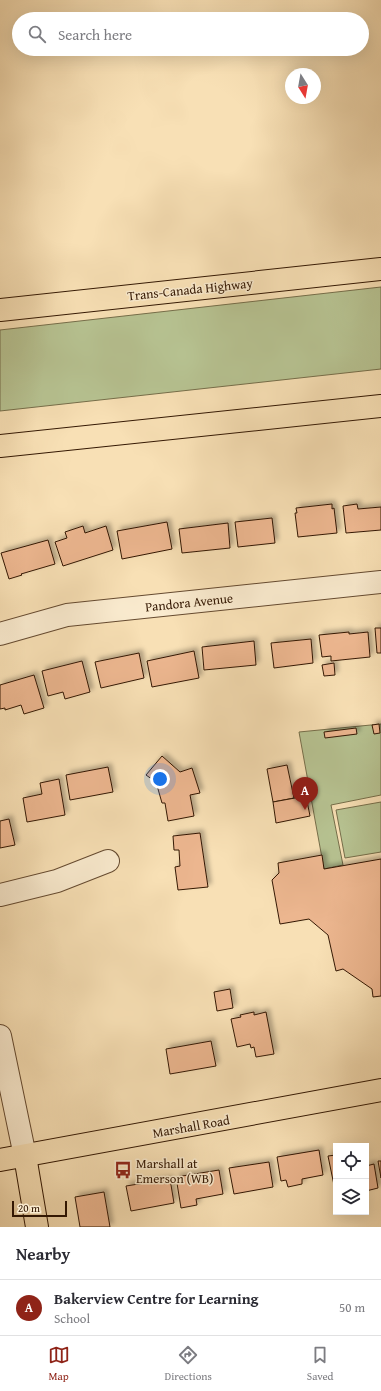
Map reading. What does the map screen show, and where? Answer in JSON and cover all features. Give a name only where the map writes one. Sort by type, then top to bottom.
[{"type":"main road","name":"Trans-Canada Highway","points":[[0,310],[381,269]]},
{"type":"main road","points":[[0,446],[381,406]]},
{"type":"main road","name":"Marshall Road","points":[[0,1160],[381,1090]]},
{"type":"main road","points":[[24,1156],[37,1227]]},
{"type":"street","name":"Pandora Avenue","points":[[0,634],[67,615],[381,582]]},
{"type":"street","points":[[0,895],[57,881],[108,861]]},
{"type":"street","points":[[0,1036],[24,1156]]},
{"type":"green space","points":[[381,287],[381,369],[0,411],[0,330]]},
{"type":"green space","points":[[381,724],[381,795],[331,805],[343,865],[324,869],[299,732]]},
{"type":"green space","points":[[381,802],[381,852],[345,858],[336,810]]},
{"type":"building","points":[[332,504],[332,509],[334,508],[337,533],[298,537],[295,513],[297,513],[296,508]]},
{"type":"building","points":[[357,504],[358,509],[381,507],[381,530],[346,533],[343,506]]},
{"type":"building","points":[[272,518],[275,543],[238,547],[235,522]]},
{"type":"building","points":[[167,522],[172,549],[122,559],[117,531]]},
{"type":"building","points":[[228,523],[230,548],[182,553],[179,529]]},
{"type":"building","points":[[83,526],[85,533],[106,526],[113,550],[63,566],[55,542],[67,538],[65,532]]},
{"type":"building","points":[[48,540],[55,564],[9,579],[1,553]]},
{"type":"building","points":[[375,628],[381,628],[381,653],[377,653]]},
{"type":"building","points":[[349,632],[349,634],[368,632],[370,657],[331,661],[331,656],[322,657],[319,635]]},
{"type":"building","points":[[311,639],[313,663],[274,668],[271,643]]},
{"type":"building","points":[[254,641],[256,665],[204,670],[202,647]]},
{"type":"building","points":[[194,651],[199,678],[152,687],[147,661]]},
{"type":"building","points":[[139,653],[144,678],[101,688],[95,662]]},
{"type":"building","points":[[82,661],[90,692],[65,699],[63,692],[48,696],[42,671]]},
{"type":"building","points":[[334,663],[335,675],[324,676],[322,665]]},
{"type":"building","points":[[34,675],[44,708],[24,714],[21,705],[5,710],[5,708],[0,709],[0,685]]},
{"type":"building","points":[[379,724],[380,733],[374,734],[372,725]]},
{"type":"building","points":[[356,728],[357,734],[325,738],[324,732]]},
{"type":"building","points":[[162,756],[180,772],[192,768],[200,793],[190,795],[194,816],[168,821],[165,803],[162,803],[156,782],[146,775]]},
{"type":"building","points":[[287,765],[294,798],[273,802],[267,769]]},
{"type":"building","points":[[108,767],[113,792],[70,800],[66,775]]},
{"type":"building","points":[[59,779],[65,815],[27,822],[23,798],[42,794],[40,783]]},
{"type":"building","points":[[306,796],[310,816],[276,823],[273,802]]},
{"type":"building","points":[[9,819],[15,845],[0,848],[0,821]]},
{"type":"building","points":[[200,833],[208,887],[178,890],[175,867],[180,866],[179,850],[174,850],[173,836]]},
{"type":"building","points":[[322,855],[324,869],[381,859],[381,996],[373,997],[372,989],[343,969],[336,971],[328,935],[309,919],[280,924],[272,880],[279,873],[278,863]]},
{"type":"building","points":[[230,989],[233,1008],[217,1011],[214,992]]},
{"type":"building","points":[[254,1012],[254,1015],[266,1012],[274,1054],[256,1057],[254,1047],[251,1048],[250,1044],[237,1047],[231,1019],[241,1017],[240,1015]]},
{"type":"building","points":[[211,1041],[216,1066],[170,1074],[166,1049]]},
{"type":"building","points":[[319,1150],[323,1175],[302,1179],[302,1184],[288,1187],[286,1180],[281,1181],[277,1157]]},
{"type":"building","points":[[333,1155],[333,1180],[328,1156]]},
{"type":"building","points":[[378,1161],[381,1161],[381,1178]]},
{"type":"building","points":[[269,1162],[273,1187],[234,1194],[229,1168]]},
{"type":"building","points":[[374,1164],[378,1188],[369,1190],[369,1179],[369,1165]]},
{"type":"building","points":[[219,1170],[223,1194],[196,1199],[197,1205],[181,1208],[176,1177]]},
{"type":"building","points":[[170,1179],[174,1203],[131,1211],[126,1186]]},
{"type":"building","points":[[104,1192],[110,1227],[80,1227],[75,1197]]},
{"type":"place","name":"Bakerview Centre for Learning","points":[[305,810]]},
{"type":"place","name":"Marshall at Emerson (WB)","points":[[123,1170]]}]
